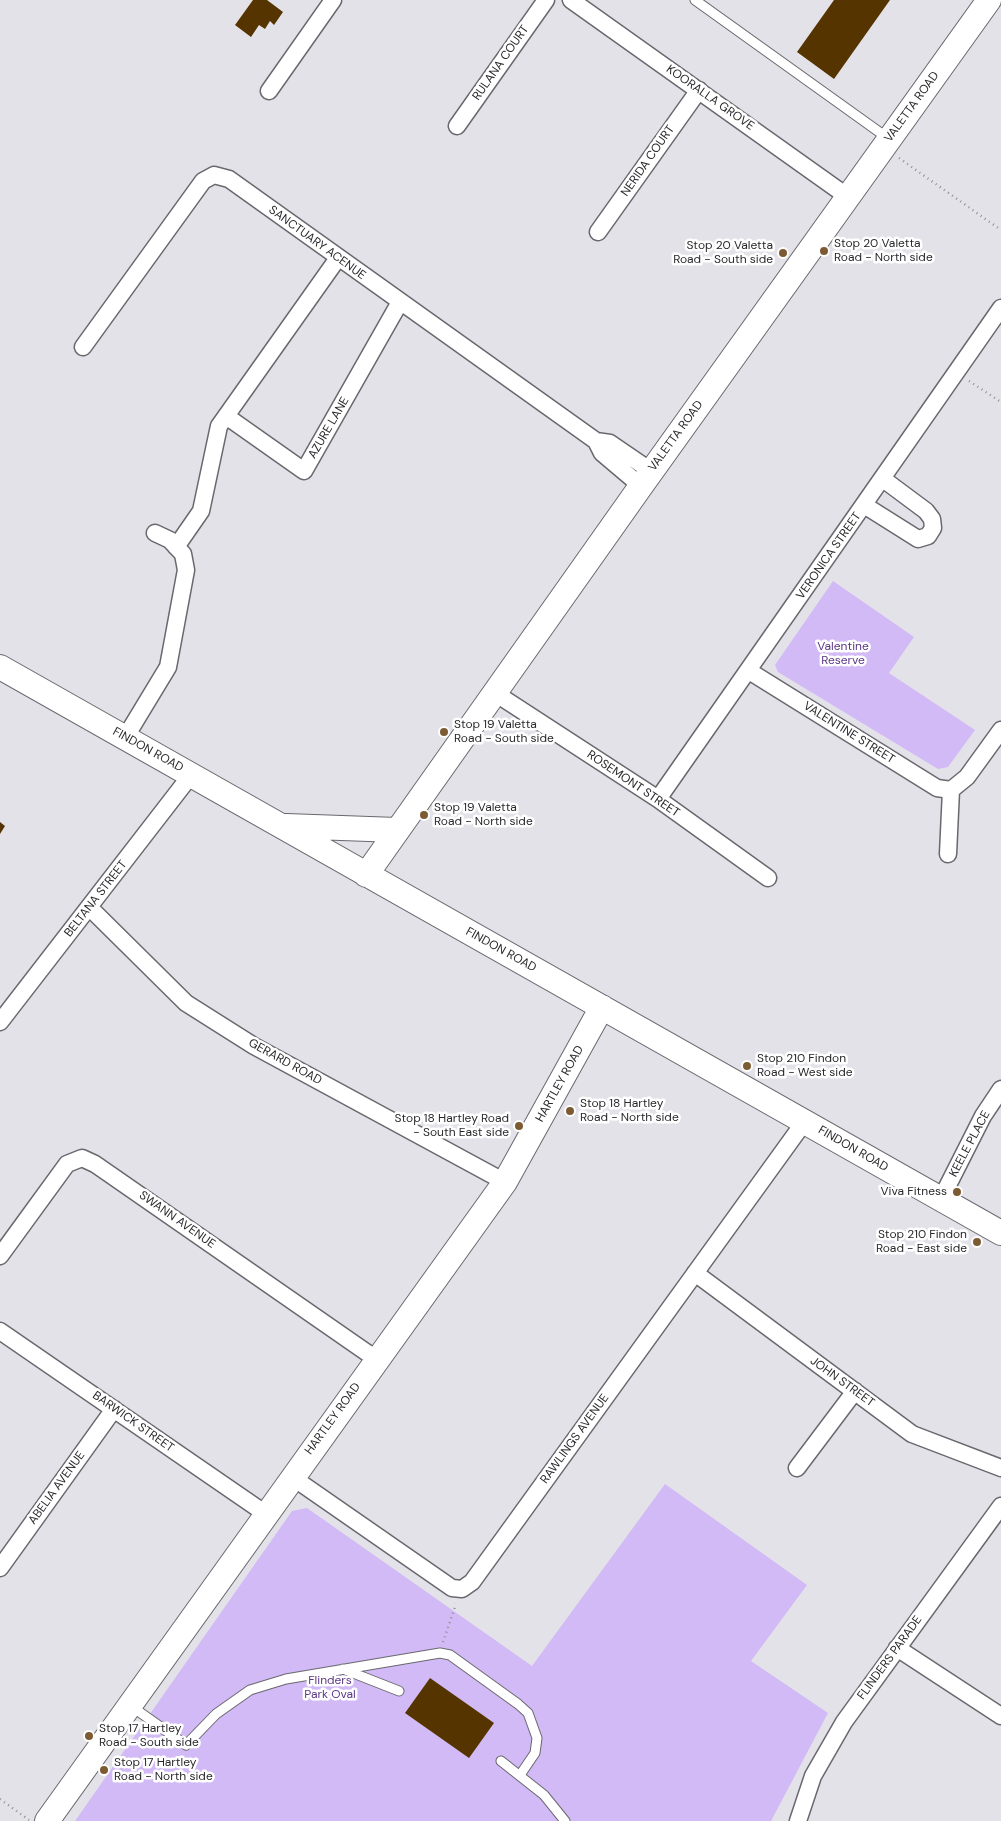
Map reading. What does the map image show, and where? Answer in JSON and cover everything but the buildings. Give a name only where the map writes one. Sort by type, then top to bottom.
[{"type":"street","points":[[269,90],[332,0]]},
{"type":"street","name":"RULANA COURT","points":[[457,126],[546,0]]},
{"type":"street","name":"KOORALLA GROVE","points":[[571,0],[848,197]]},
{"type":"street","name":"VALETTA ROAD","points":[[366,874],[848,197],[983,2]]},
{"type":"street","name":"NERIDA COURT","points":[[598,232],[698,90]]},
{"type":"street","name":"SANCTUARY ACENUE","points":[[83,348],[203,181],[214,175],[229,179],[596,441],[602,453],[612,463],[646,479]]},
{"type":"street","points":[[176,547],[201,511],[219,426],[338,258]]},
{"type":"street","name":"AZURE LANE","points":[[226,416],[304,471],[400,302]]},
{"type":"street","name":"VERONICA STREET","points":[[658,799],[883,479],[955,372],[1000,311]]},
{"type":"street","points":[[864,505],[918,539],[928,536],[933,528],[932,519],[926,511],[883,479]]},
{"type":"street","points":[[126,738],[168,667],[186,570],[183,554],[170,540],[155,533]]},
{"type":"street","name":"FINDON ROAD","points":[[0,667],[805,1120],[1001,1233]]},
{"type":"street","name":"VALENTINE STREET","points":[[749,671],[937,788],[951,790]]},
{"type":"street","name":"ROSEMONT STREET","points":[[495,693],[658,799],[768,878]]},
{"type":"street","points":[[948,854],[951,790],[967,777],[1001,730]]},
{"type":"street","name":"BELTANA STREET","points":[[0,1022],[191,775]]},
{"type":"street","points":[[281,826],[397,830]]},
{"type":"street","name":"GERARD ROAD","points":[[90,908],[186,1003],[254,1046],[504,1182]]},
{"type":"street","name":"HARTLEY ROAD","points":[[47,1821],[504,1182],[602,1007]]},
{"type":"street","name":"KEELE PLACE","points":[[941,1199],[983,1116],[1001,1089]]},
{"type":"street","name":"RAWLINGS AVENUE","points":[[462,1589],[472,1582],[805,1120]]},
{"type":"street","name":"SWANN AVENUE","points":[[0,1256],[67,1164],[82,1158],[96,1164],[376,1359]]},
{"type":"street","name":"JOHN STREET","points":[[695,1273],[912,1434],[1001,1468]]},
{"type":"street","name":"BARWICK STREET","points":[[0,1331],[266,1514]]},
{"type":"street","points":[[797,1468],[855,1391]]},
{"type":"street","name":"ABELIA AVENUE","points":[[0,1568],[114,1409]]},
{"type":"street","points":[[292,1477],[452,1588],[462,1589]]},
{"type":"street","name":"FLINDERS PARADE","points":[[804,1819],[813,1776],[844,1722],[1001,1506]]},
{"type":"street","points":[[896,1648],[1001,1716]]},
{"type":"lane","points":[[696,0],[886,143]]},
{"type":"lane","points":[[129,1704],[186,1745],[216,1714],[250,1690],[286,1679],[440,1653],[450,1655],[528,1713],[536,1738],[535,1753],[520,1775]]},
{"type":"lane","points":[[343,1669],[399,1691]]},
{"type":"lane","points":[[501,1761],[544,1795],[565,1821]]},
{"type":"path","points":[[886,143],[1001,230]]},
{"type":"path","points":[[955,372],[1001,402]]},
{"type":"path","points":[[440,1653],[447,1626],[462,1589]]},
{"type":"path","points":[[0,1799],[30,1821]]},
{"type":"green space","name":"Valentine Reserve","points":[[833,581],[914,637],[889,673],[975,730],[948,767],[938,769],[778,672],[775,665]]},
{"type":"green space","name":"Flinders Park Oval","points":[[665,1484],[807,1585],[751,1661],[828,1713],[771,1821],[75,1821],[292,1511],[307,1508],[532,1666]]},
{"type":"place","name":"Stop 20 Valetta Road - North side","points":[[824,251]]},
{"type":"place","name":"Stop 20 Valetta Road - South side","points":[[783,253]]},
{"type":"place","name":"Stop 19 Valetta Road - South side","points":[[444,732]]},
{"type":"place","name":"Stop 19 Valetta Road - North side","points":[[424,815]]},
{"type":"place","name":"Stop 210 Findon Road - West side","points":[[747,1066]]},
{"type":"place","name":"Stop 18 Hartley Road - North side","points":[[570,1111]]},
{"type":"place","name":"Stop 18 Hartley Road - South East side","points":[[519,1126]]},
{"type":"place","name":"Viva Fitness","points":[[957,1192]]},
{"type":"place","name":"Stop 210 Findon Road - East side","points":[[977,1242]]},
{"type":"place","name":"Stop 17 Hartley Road - South side","points":[[89,1736]]},
{"type":"place","name":"Stop 17 Hartley Road - North side","points":[[104,1770]]}]
